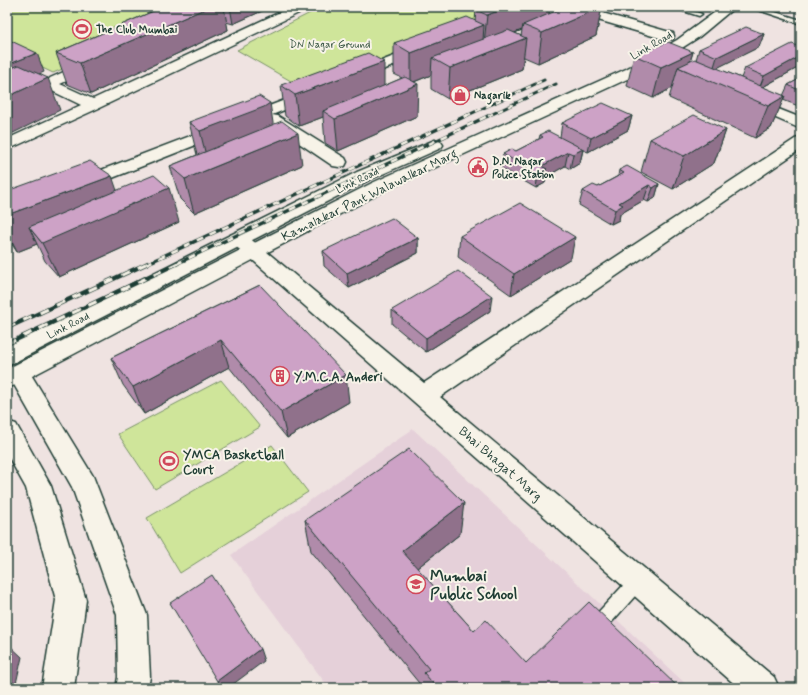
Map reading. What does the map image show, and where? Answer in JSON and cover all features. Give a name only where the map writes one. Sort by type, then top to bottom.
[{"type":"street","points":[[7,145],[301,7]]},
{"type":"street","points":[[568,7],[668,36]]},
{"type":"street","name":"Link Road","points":[[653,60],[668,36],[713,11]]},
{"type":"street","name":"Kamalakar Pant Walawalkar Marg","points":[[9,364],[246,245],[378,187],[653,60],[701,31],[713,11]]},
{"type":"street","points":[[226,26],[246,33]]},
{"type":"street","points":[[343,82],[438,43]]},
{"type":"street","points":[[94,104],[55,87],[53,84],[55,81],[104,59]]},
{"type":"street","points":[[65,190],[130,173],[263,113],[328,88]]},
{"type":"street","points":[[738,97],[801,124]]},
{"type":"street","points":[[263,113],[339,162]]},
{"type":"street","points":[[423,396],[801,142]]},
{"type":"street","name":"Bhai Bhagat Marg","points":[[246,245],[763,688]]},
{"type":"street","points":[[9,364],[84,484],[132,614],[134,677],[132,688]]},
{"type":"street","points":[[7,431],[38,486],[71,600],[58,688]]},
{"type":"lane","points":[[674,7],[713,11]]},
{"type":"lane","points":[[752,7],[801,22]]},
{"type":"lane","points":[[596,627],[638,581]]},
{"type":"shaded area","name":"Mumbai Public School","points":[[413,429],[690,688],[329,688],[231,555]]},
{"type":"green space","name":"The Club Mumbai","points":[[7,7],[211,7],[53,73],[7,51]]},
{"type":"green space","name":"DN Nagar Ground","points":[[322,7],[525,7],[310,92],[237,50]]},
{"type":"green space","name":"YMCA Basketball Court","points":[[221,380],[260,427],[155,489],[118,434]]},
{"type":"green space","points":[[272,445],[308,492],[180,573],[147,518]]},
{"type":"building","points":[[163,7],[209,7],[80,63],[56,53]]},
{"type":"building","points":[[484,7],[509,7],[487,15],[476,10]]},
{"type":"building","points":[[565,7],[602,7],[542,33],[523,25]]},
{"type":"building","points":[[467,17],[484,25],[411,53],[394,43]]},
{"type":"building","points":[[746,27],[764,34],[717,57],[699,49]]},
{"type":"building","points":[[508,30],[526,38],[450,68],[432,58]]},
{"type":"building","points":[[7,39],[37,53],[7,65]]},
{"type":"building","points":[[668,42],[693,52],[661,67],[634,55]]},
{"type":"building","points":[[792,44],[801,47],[801,56],[764,76],[745,68]]},
{"type":"building","points":[[368,53],[384,62],[295,95],[281,85]]},
{"type":"building","points":[[695,59],[785,96],[768,106],[678,67]]},
{"type":"building","points":[[19,65],[48,78],[7,97],[7,70]]},
{"type":"building","points":[[405,77],[418,84],[335,119],[323,111]]},
{"type":"building","points":[[801,78],[801,91],[788,85]]},
{"type":"building","points":[[259,96],[270,103],[264,107],[200,131],[189,122]]},
{"type":"building","points":[[603,103],[632,116],[591,138],[562,123]]},
{"type":"building","points":[[694,115],[726,130],[684,156],[650,139]]},
{"type":"building","points":[[282,121],[298,133],[185,179],[170,166]]},
{"type":"building","points":[[548,131],[583,149],[573,154],[568,152],[542,166],[547,169],[538,174],[503,154],[512,149],[516,151],[543,137],[540,135]]},
{"type":"building","points":[[90,161],[112,176],[7,215],[7,191]]},
{"type":"building","points":[[627,166],[659,184],[653,188],[649,185],[619,203],[623,205],[615,210],[583,191],[593,185],[598,187],[624,173],[619,170]]},
{"type":"building","points":[[154,175],[169,188],[42,243],[29,227]]},
{"type":"building","points":[[520,203],[575,237],[514,274],[460,236]]},
{"type":"building","points":[[392,218],[418,238],[347,273],[323,251]]},
{"type":"building","points":[[458,271],[492,296],[426,338],[392,310]]},
{"type":"building","points":[[260,285],[346,375],[281,412],[221,340],[133,387],[111,358]]},
{"type":"building","points":[[409,449],[464,503],[402,551],[474,631],[486,620],[526,663],[589,602],[679,688],[437,688],[424,673],[429,669],[305,520]]},
{"type":"building","points":[[212,575],[260,649],[217,681],[170,603]]},
{"type":"railway","points":[[466,116],[544,80]]},
{"type":"railway","points":[[488,116],[556,84]]},
{"type":"railway","points":[[146,264],[468,115]]},
{"type":"railway","points":[[176,264],[490,115]]},
{"type":"railway","points":[[7,328],[148,263]]},
{"type":"railway","points":[[7,344],[178,263]]},
{"type":"place","name":"The Club Mumbai","points":[[82,29]]},
{"type":"place","name":"Nagarik","points":[[460,95]]},
{"type":"place","name":"D.N. Nagar Police Station","points":[[478,167]]},
{"type":"place","name":"Y.M.C.A. Anderi","points":[[280,376]]},
{"type":"place","name":"YMCA Basketball Court","points":[[169,461]]},
{"type":"place","name":"Mumbai Public School","points":[[416,584]]}]
